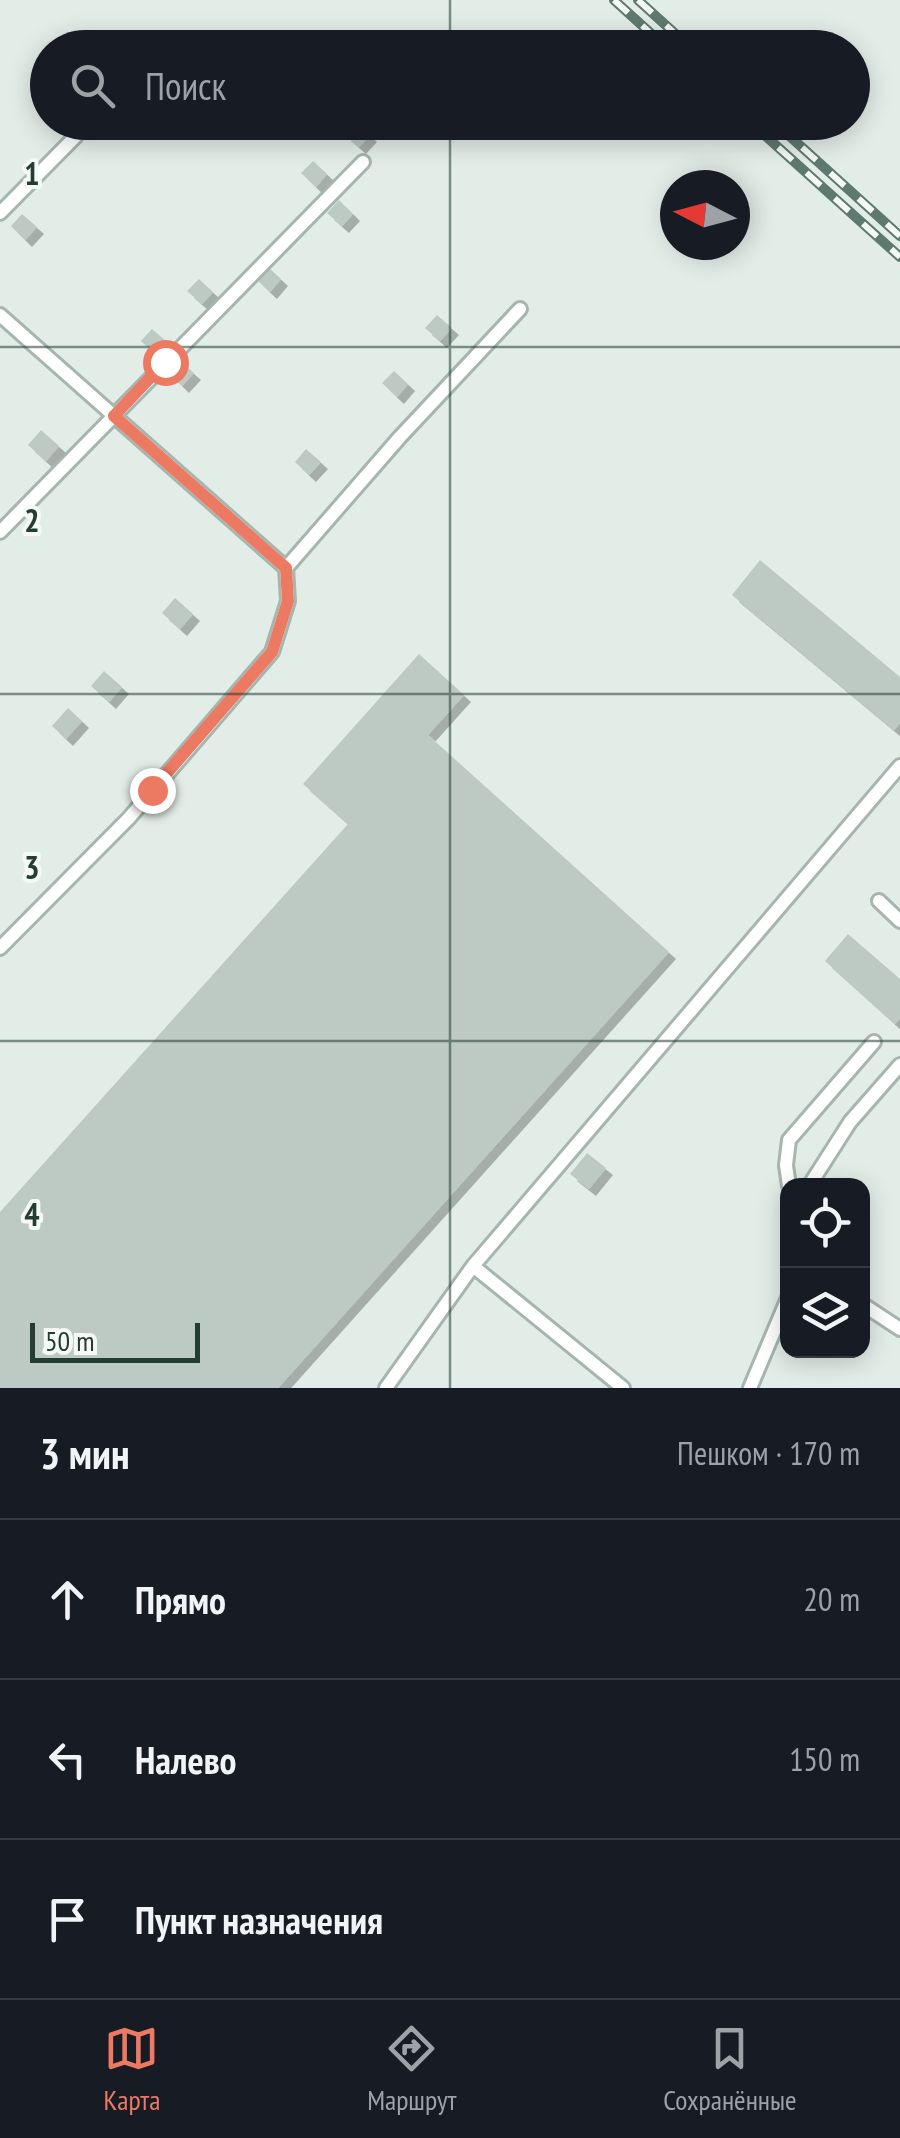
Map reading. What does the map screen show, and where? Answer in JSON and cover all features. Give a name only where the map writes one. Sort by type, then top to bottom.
[{"type":"lane","points":[[0,213],[72,140]]},
{"type":"lane","points":[[0,532],[363,162]]},
{"type":"lane","points":[[0,948],[129,818],[272,652],[288,601],[286,568],[400,436],[520,309]]},
{"type":"lane","points":[[0,316],[286,568]]},
{"type":"lane","points":[[386,1388],[474,1266],[900,766]]},
{"type":"lane","points":[[879,901],[900,922]]},
{"type":"lane","points":[[788,1178],[788,1140],[874,1042]]},
{"type":"lane","points":[[814,1178],[850,1122],[900,1065]]},
{"type":"lane","points":[[474,1266],[622,1388]]},
{"type":"lane","points":[[870,1309],[900,1329]]},
{"type":"lane","points":[[750,1388],[780,1317]]},
{"type":"building","points":[[313,161],[327,174],[316,187],[301,173]]},
{"type":"building","points":[[339,200],[353,214],[342,226],[327,213]]},
{"type":"building","points":[[22,214],[37,227],[25,240],[11,226]]},
{"type":"building","points":[[267,266],[281,279],[270,292],[256,279]]},
{"type":"building","points":[[199,279],[213,292],[202,304],[187,291]]},
{"type":"building","points":[[437,315],[452,328],[440,341],[425,328]]},
{"type":"building","points":[[152,329],[167,342],[155,354],[141,341]]},
{"type":"building","points":[[179,360],[194,373],[182,386],[168,372]]},
{"type":"building","points":[[394,371],[408,384],[397,397],[382,383]]},
{"type":"building","points":[[41,430],[59,446],[46,461],[28,445]]},
{"type":"building","points":[[306,449],[321,462],[309,475],[295,462]]},
{"type":"building","points":[[760,560],[900,677],[900,723],[894,730],[732,595]]},
{"type":"building","points":[[175,598],[193,614],[180,629],[162,613]]},
{"type":"building","points":[[419,654],[464,695],[428,735],[669,952],[278,1388],[0,1388],[0,1212],[348,824],[303,784]]},
{"type":"building","points":[[104,671],[122,687],[109,702],[91,686]]},
{"type":"building","points":[[68,708],[82,721],[66,739],[52,726]]},
{"type":"building","points":[[848,934],[900,979],[900,1019],[895,1024],[825,961]]},
{"type":"building","points":[[587,1153],[606,1168],[589,1189],[570,1174]]},
{"type":"railway","points":[[614,0],[647,30]]},
{"type":"railway","points":[[638,0],[671,30]]},
{"type":"railway","points":[[770,140],[900,257]]},
{"type":"railway","points":[[794,140],[900,236]]},
{"type":"route","points":[[152,790],[272,652],[288,601],[286,568],[114,416],[165,362]]}]
